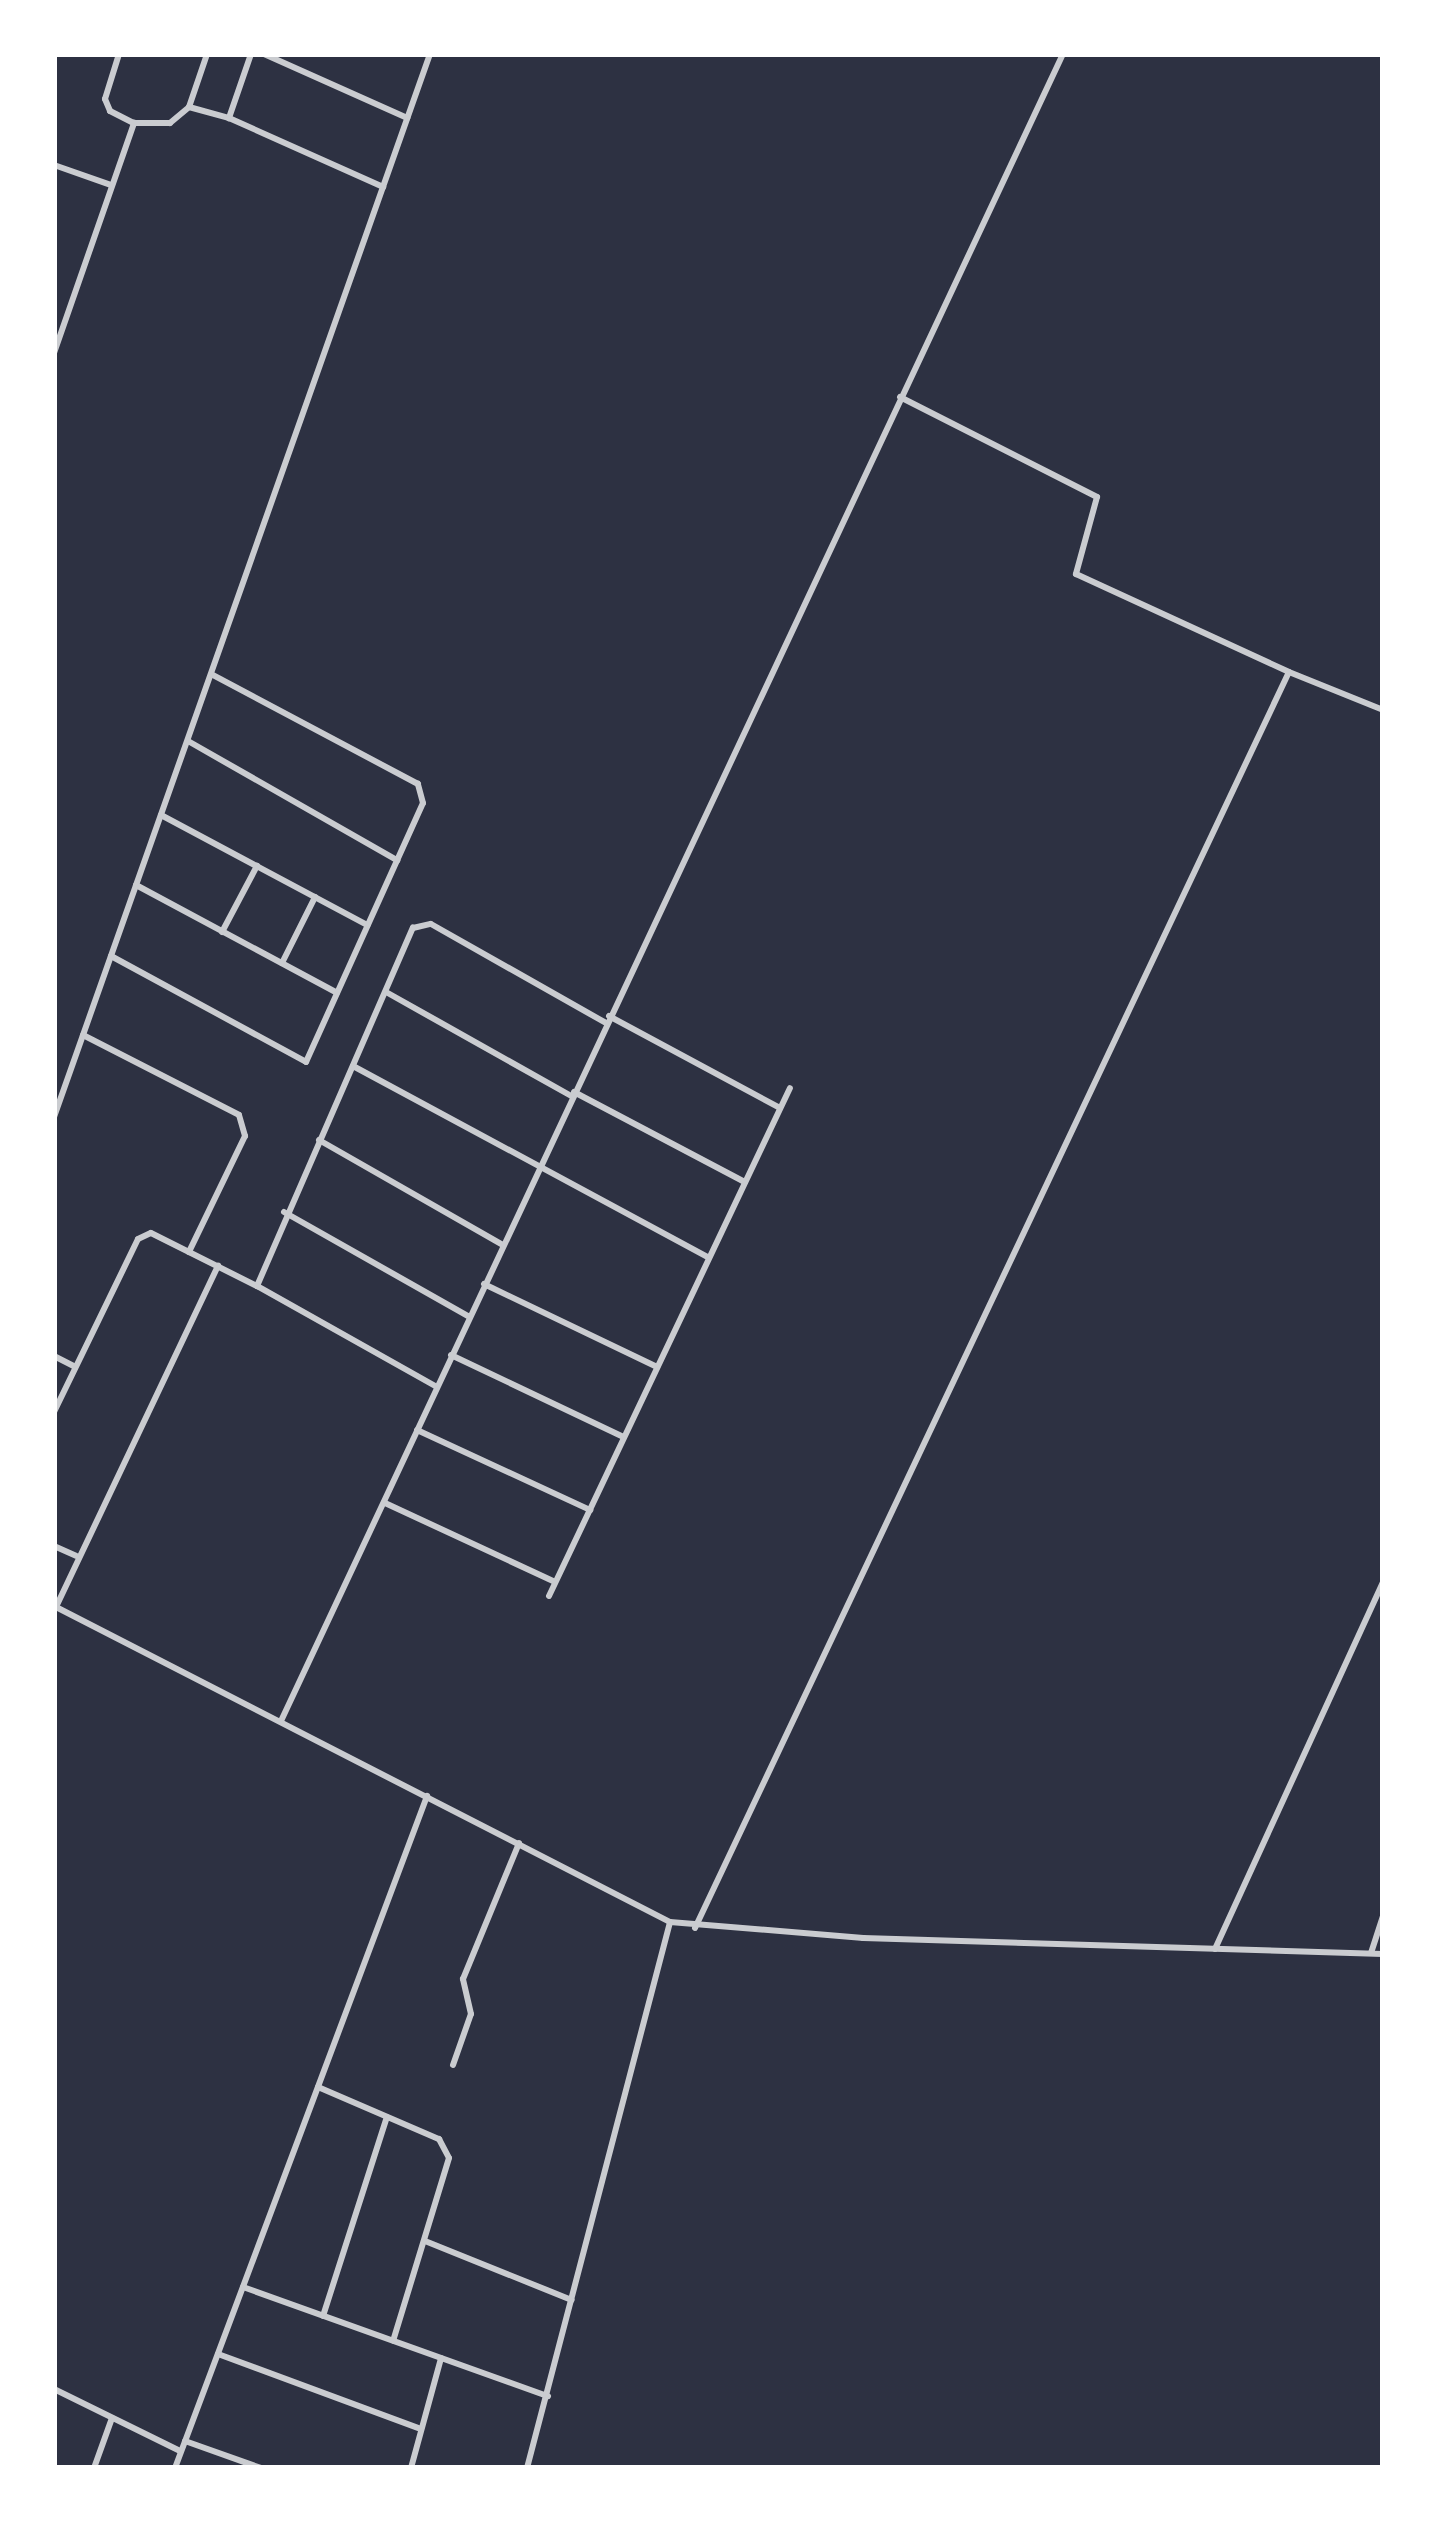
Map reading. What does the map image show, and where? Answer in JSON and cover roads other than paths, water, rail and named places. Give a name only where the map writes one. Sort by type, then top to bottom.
[{"type":"street","points":[[118,54],[105,99],[110,111],[134,123],[170,123],[189,107],[207,54]]},
{"type":"street","points":[[229,118],[250,54]]},
{"type":"street","points":[[264,54],[407,118]]},
{"type":"street","points":[[54,1117],[430,54]]},
{"type":"street","points":[[281,1720],[1064,54]]},
{"type":"street","points":[[189,107],[229,118],[383,187]]},
{"type":"street","points":[[54,353],[134,123]]},
{"type":"street","points":[[54,165],[111,185]]},
{"type":"street","points":[[900,397],[1097,497],[1076,574],[1288,672],[1383,710]]},
{"type":"street","points":[[695,1928],[777,1763],[1288,672]]},
{"type":"street","points":[[111,956],[306,1062],[423,803],[418,784],[211,675]]},
{"type":"street","points":[[188,741],[397,860]]},
{"type":"street","points":[[161,815],[367,926]]},
{"type":"street","points":[[221,933],[257,866]]},
{"type":"street","points":[[136,885],[337,993]]},
{"type":"street","points":[[281,962],[315,897]]},
{"type":"street","points":[[257,1286],[284,1212],[413,928],[431,924],[780,1108]]},
{"type":"street","points":[[386,992],[745,1182]]},
{"type":"street","points":[[83,1035],[239,1115],[245,1136],[189,1252]]},
{"type":"street","points":[[352,1066],[709,1258]]},
{"type":"street","points":[[548,1596],[790,1088]]},
{"type":"street","points":[[319,1140],[503,1245]]},
{"type":"street","points":[[284,1212],[469,1317]]},
{"type":"street","points":[[54,1412],[138,1239],[151,1233],[437,1387]]},
{"type":"street","points":[[218,1266],[55,1606],[670,1922],[695,1928],[1383,1954]]},
{"type":"street","points":[[484,1284],[657,1367]]},
{"type":"street","points":[[452,1355],[624,1437]]},
{"type":"street","points":[[54,1357],[74,1366]]},
{"type":"street","points":[[417,1430],[590,1510]]},
{"type":"street","points":[[383,1502],[556,1582]]},
{"type":"street","points":[[54,1546],[76,1556]]},
{"type":"street","points":[[1216,1949],[1383,1582]]},
{"type":"street","points":[[175,2468],[427,1796]]},
{"type":"street","points":[[453,2065],[471,2014],[463,1978],[519,1843]]},
{"type":"street","points":[[1371,1954],[1383,1915]]},
{"type":"street","points":[[527,2468],[670,1922]]},
{"type":"street","points":[[318,2087],[439,2139],[449,2158],[393,2341]]},
{"type":"street","points":[[323,2316],[387,2117]]},
{"type":"street","points":[[425,2242],[572,2300]]},
{"type":"street","points":[[243,2287],[548,2396]]},
{"type":"street","points":[[218,2354],[421,2429]]},
{"type":"street","points":[[411,2468],[441,2358]]},
{"type":"street","points":[[54,2389],[181,2451]]},
{"type":"street","points":[[94,2468],[112,2418]]},
{"type":"street","points":[[185,2441],[261,2468]]}]
